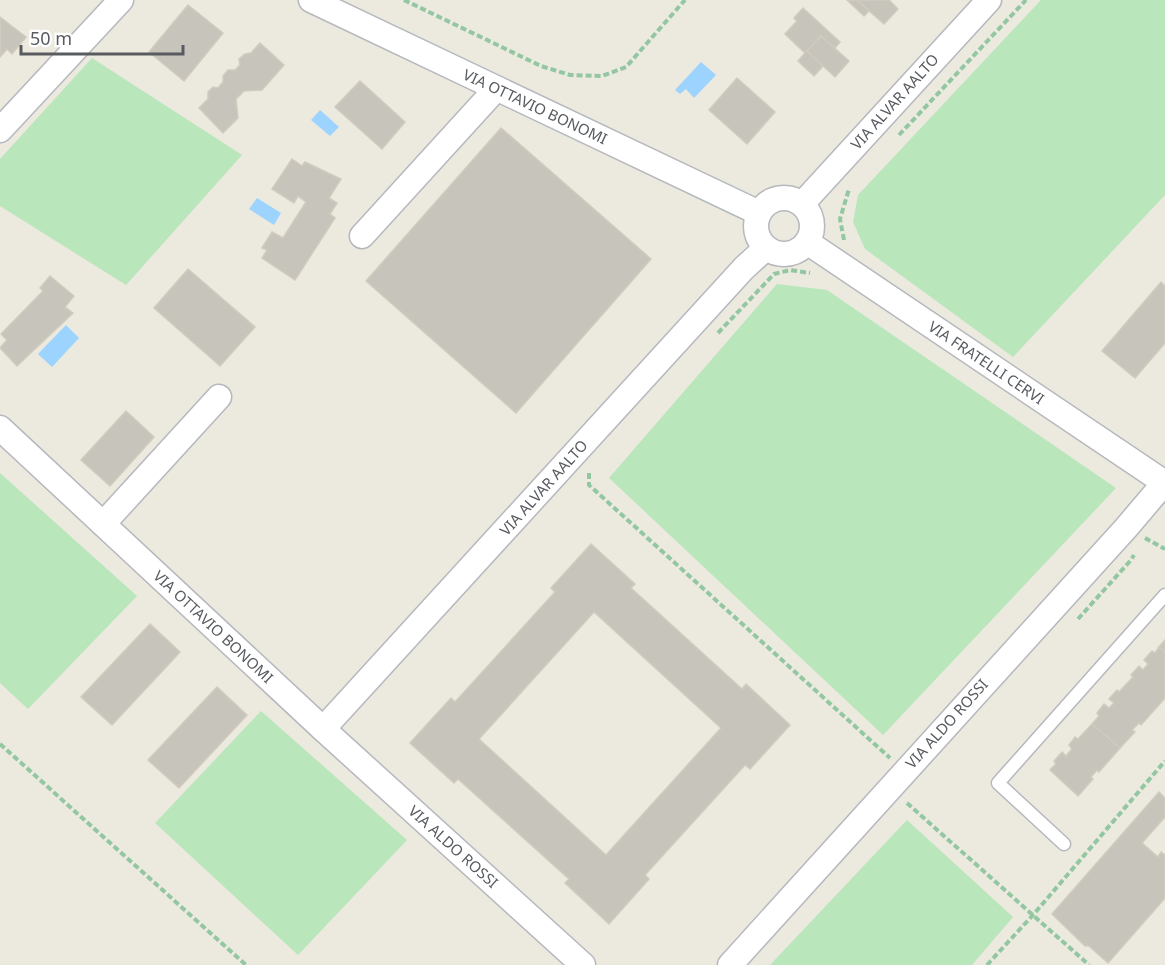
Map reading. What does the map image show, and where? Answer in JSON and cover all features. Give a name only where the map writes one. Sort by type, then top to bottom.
[{"type":"street","points":[[0,130],[121,0]]},
{"type":"street","name":"VIA OTTAVIO BONOMI","points":[[311,0],[759,213]]},
{"type":"street","name":"VIA ALVAR AALTO","points":[[802,204],[989,0]]},
{"type":"street","points":[[362,236],[496,89]]},
{"type":"street","points":[[778,198],[795,200],[802,204],[808,211],[812,226],[807,242],[801,249],[792,253],[774,253],[766,248],[759,240],[756,231],[759,213],[770,201],[778,198]]},
{"type":"street","name":"VIA FRATELLI CERVI","points":[[807,242],[1165,482]]},
{"type":"street","name":"VIA ALVAR AALTO","points":[[323,729],[744,268],[766,248]]},
{"type":"street","points":[[103,524],[219,397]]},
{"type":"street","name":"VIA OTTAVIO BONOMI","points":[[0,428],[323,729]]},
{"type":"street","name":"VIA ALDO ROSSI","points":[[730,965],[1126,528],[1165,482]]},
{"type":"street","name":"VIA ALDO ROSSI","points":[[323,729],[583,965]]},
{"type":"lane","points":[[1064,844],[998,783],[1165,595]]},
{"type":"path","points":[[404,0],[541,66],[570,75],[602,75],[626,66],[685,0]]},
{"type":"path","points":[[896,138],[1026,0]]},
{"type":"path","points":[[711,341],[774,274],[790,270],[824,275],[844,244],[840,219],[847,190],[855,182]]},
{"type":"path","points":[[592,469],[589,472],[589,484],[904,771]]},
{"type":"path","points":[[0,744],[246,965]]},
{"type":"path","points":[[987,965],[1165,761]]},
{"type":"path","points":[[907,803],[1089,965]]},
{"type":"green space","points":[[1041,0],[1165,0],[1165,195],[1013,357],[865,249],[853,222],[858,195]]},
{"type":"green space","points":[[92,58],[242,155],[126,285],[0,206],[0,159]]},
{"type":"green space","points":[[777,284],[827,290],[1116,488],[883,735],[609,478]]},
{"type":"green space","points":[[0,473],[137,596],[28,709],[0,683]]},
{"type":"green space","points":[[261,711],[407,840],[298,955],[155,823]]},
{"type":"green space","points":[[907,820],[1013,917],[972,965],[770,965]]},
{"type":"water","points":[[701,62],[716,75],[694,98],[686,89],[680,94],[675,90]]},
{"type":"water","points":[[320,110],[339,127],[330,136],[311,120]]},
{"type":"water","points":[[257,198],[281,213],[274,225],[249,209]]},
{"type":"water","points":[[66,325],[79,338],[52,367],[38,354]]},
{"type":"building","points":[[847,0],[857,0],[869,11],[864,16]]},
{"type":"building","points":[[857,0],[889,0],[898,9],[884,24]]},
{"type":"building","points":[[188,5],[223,33],[184,81],[149,52]]},
{"type":"building","points":[[803,8],[840,42],[835,48],[821,36],[807,51],[823,66],[814,76],[798,61],[805,53],[785,34],[797,21],[794,18]]},
{"type":"building","points":[[0,17],[26,37],[12,54],[7,49],[0,57]]},
{"type":"building","points":[[821,36],[849,61],[835,77],[807,51]]},
{"type":"building","points":[[260,43],[284,65],[262,90],[244,91],[236,99],[238,118],[223,133],[199,108],[208,99],[208,92],[213,87],[218,88],[223,82],[223,76],[228,70],[235,70],[240,65],[239,59],[251,53]]},
{"type":"building","points":[[737,78],[775,112],[747,144],[709,110]]},
{"type":"building","points":[[360,81],[405,122],[382,149],[335,107]]},
{"type":"building","points":[[501,128],[651,259],[516,413],[366,281]]},
{"type":"building","points":[[292,159],[302,166],[305,162],[341,179],[329,198],[337,203],[330,214],[335,218],[295,280],[262,258],[267,250],[262,248],[272,232],[283,238],[306,202],[298,196],[294,203],[272,189]]},
{"type":"building","points":[[188,269],[255,327],[220,366],[154,308]]},
{"type":"building","points":[[50,276],[74,296],[65,307],[73,313],[17,366],[0,348],[7,340],[1,334],[43,291],[40,288]]},
{"type":"building","points":[[1161,282],[1165,286],[1165,343],[1135,378],[1102,351]]},
{"type":"building","points":[[126,411],[154,437],[110,486],[81,460]]},
{"type":"building","points":[[591,544],[635,584],[631,588],[742,689],[746,684],[790,725],[750,769],[745,765],[645,875],[649,879],[609,924],[565,883],[569,879],[458,779],[454,783],[410,743],[451,698],[455,702],[555,592],[551,588]],"holes":[[[594,612],[721,728],[606,855],[479,739]]]},
{"type":"building","points":[[150,624],[180,652],[112,725],[81,697]]},
{"type":"building","points":[[1165,640],[1165,652],[1159,647]]},
{"type":"building","points":[[1159,647],[1165,652],[1165,698],[1141,725],[1139,723],[1132,730],[1135,732],[1120,748],[1092,724],[1099,716],[1097,713],[1104,704],[1109,708],[1114,703],[1109,699],[1133,677],[1131,675],[1139,666],[1143,670],[1148,664],[1144,660],[1152,651],[1155,653]]},
{"type":"building","points":[[217,687],[247,715],[179,788],[148,760]]},
{"type":"building","points":[[1092,724],[1120,748],[1099,772],[1097,770],[1091,777],[1093,779],[1078,796],[1050,770],[1062,752],[1066,756],[1072,749],[1069,745],[1075,737],[1078,739]]},
{"type":"building","points":[[1159,792],[1165,798],[1165,817],[1142,843],[1158,857],[1161,852],[1165,855],[1165,898],[1108,963],[1089,946],[1085,946],[1052,914]]}]
